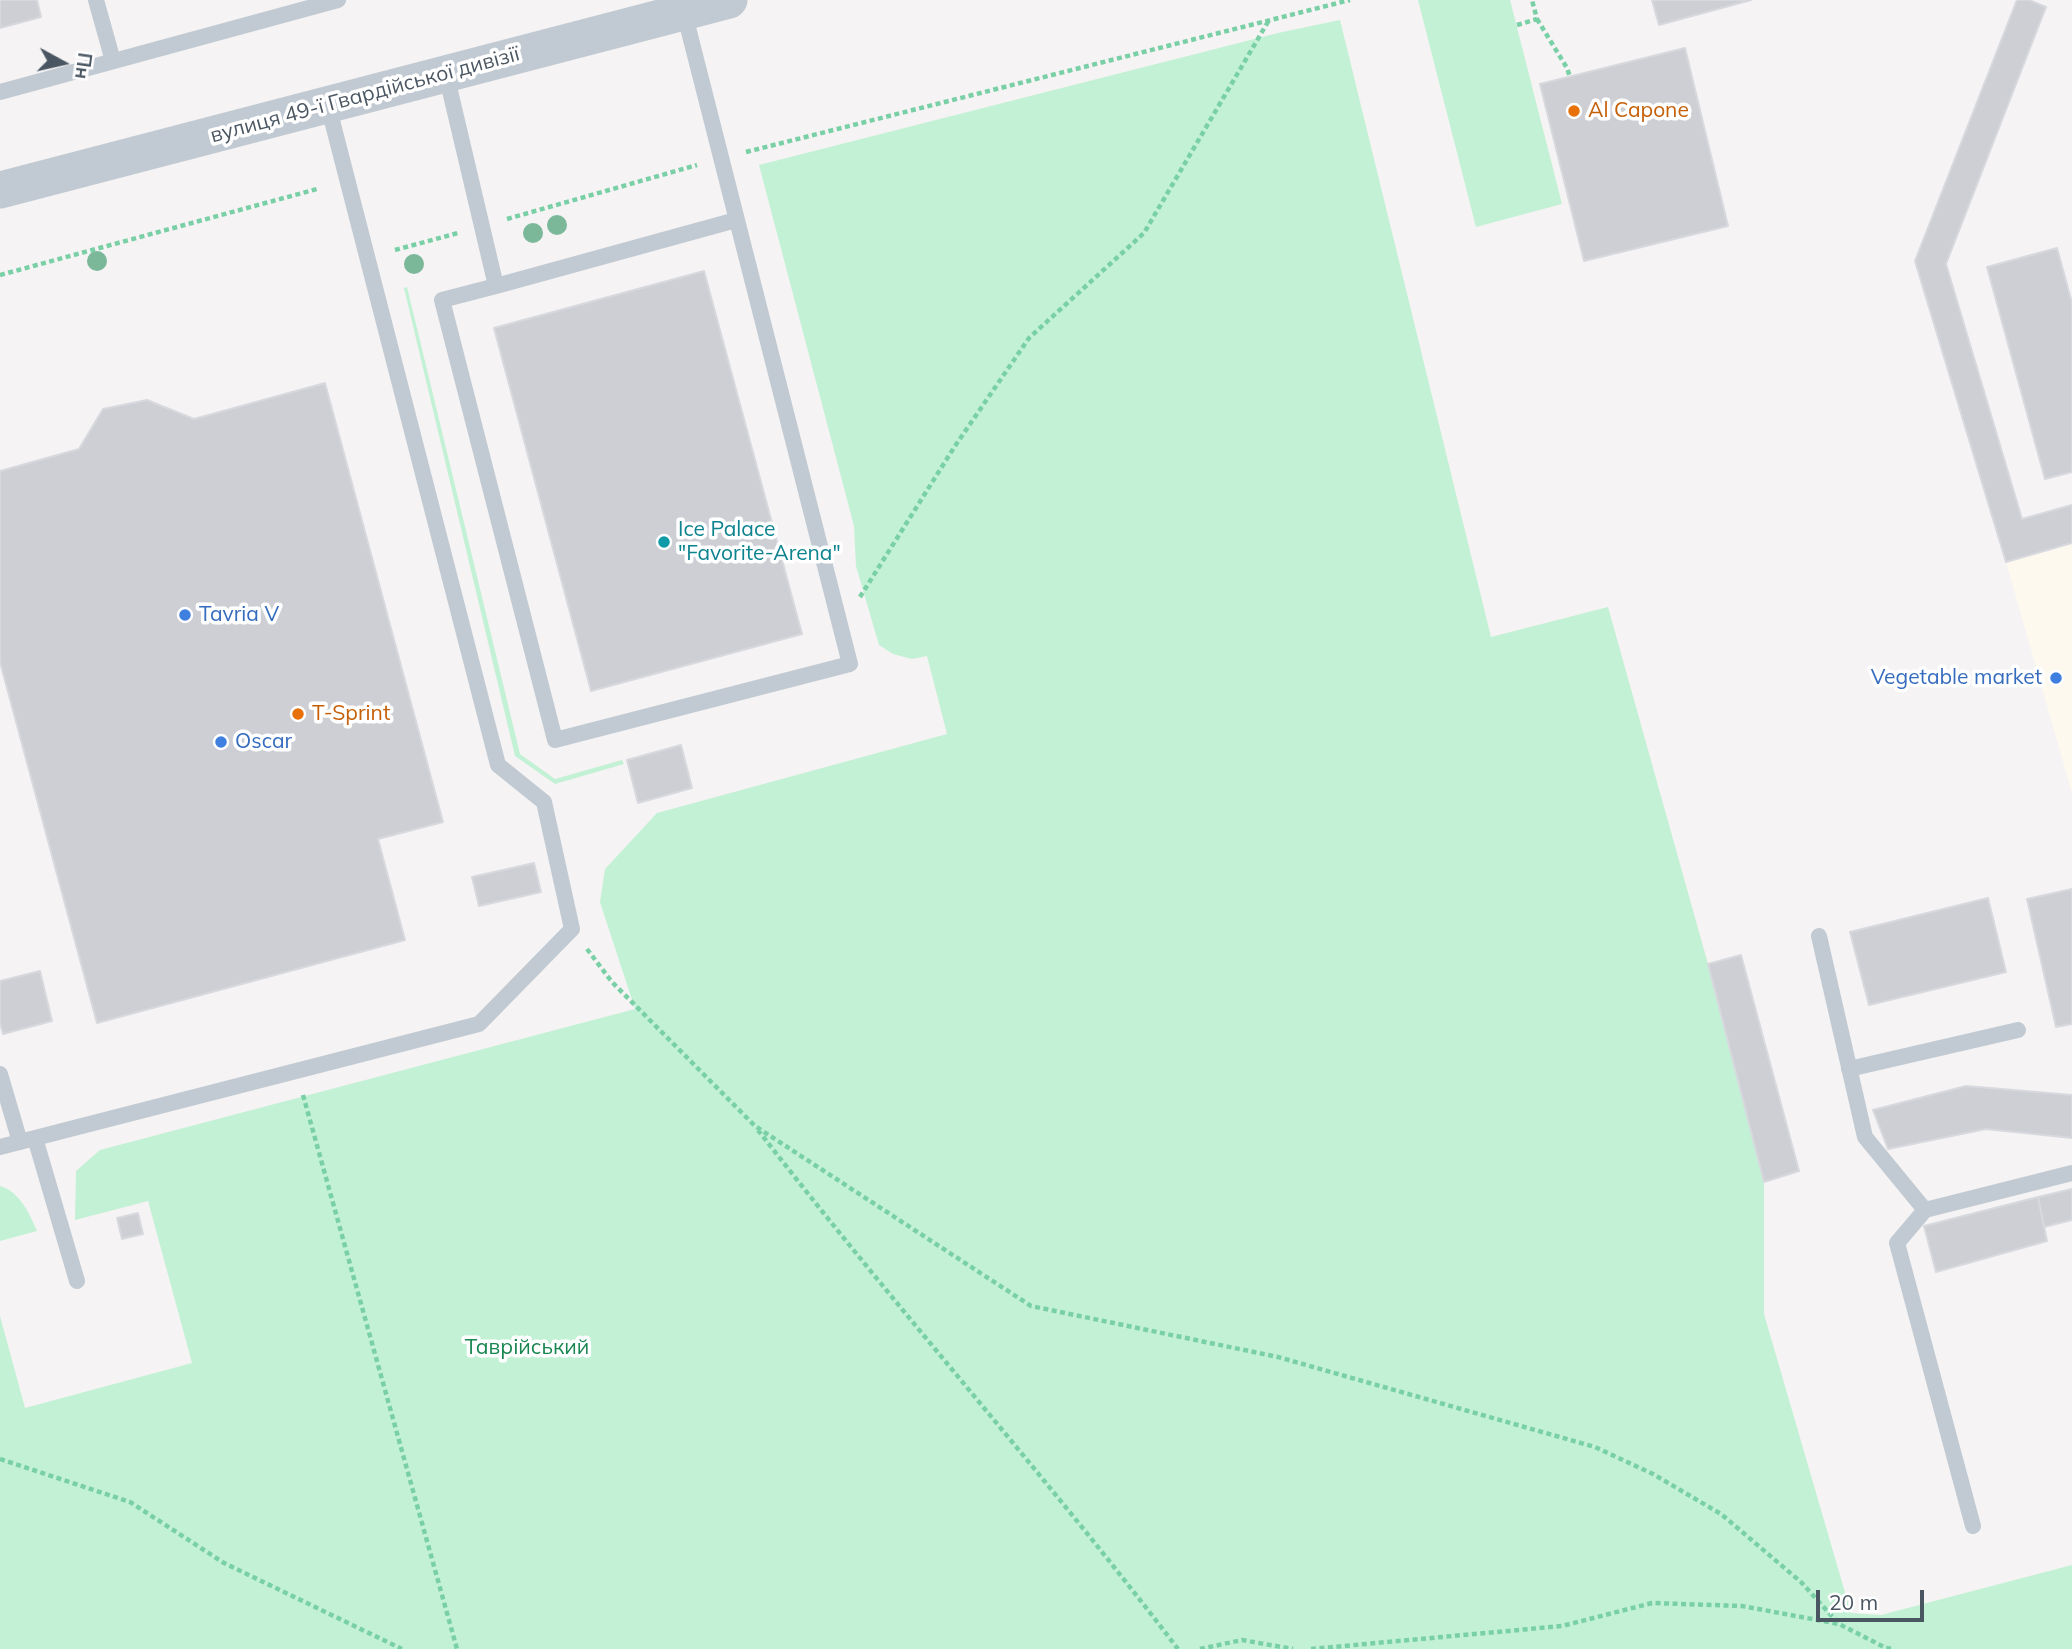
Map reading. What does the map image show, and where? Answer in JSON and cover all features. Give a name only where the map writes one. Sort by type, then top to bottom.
[{"type":"street","name":"вулиця 49-ї Гвардійської дивізії","points":[[0,190],[729,0]]},
{"type":"lane","points":[[96,0],[113,61]]},
{"type":"lane","points":[[0,92],[338,0]]},
{"type":"lane","points":[[684,12],[850,664],[555,740],[442,300],[736,220]]},
{"type":"lane","points":[[446,74],[496,286]]},
{"type":"lane","points":[[0,1147],[479,1024],[572,929],[544,802],[498,765],[328,105]]},
{"type":"lane","points":[[1819,936],[1865,1137],[1925,1210]]},
{"type":"lane","points":[[1849,1069],[2018,1030]]},
{"type":"lane","points":[[0,1074],[27,1140],[77,1281]]},
{"type":"lane","points":[[1973,1526],[1897,1244],[1925,1210],[2072,1173]]},
{"type":"path","points":[[1323,7],[1329,0]]},
{"type":"path","points":[[395,250],[720,159],[1350,0]]},
{"type":"path","points":[[1532,0],[1537,19],[1570,77]]},
{"type":"path","points":[[1517,25],[1537,19]]},
{"type":"path","points":[[841,628],[955,446],[1029,338],[1143,233],[1269,20]]},
{"type":"path","points":[[0,275],[317,189]]},
{"type":"path","points":[[572,929],[612,982],[755,1126],[832,1225],[1120,1573],[1178,1649]]},
{"type":"path","points":[[297,1070],[457,1649]]},
{"type":"path","points":[[755,1126],[1031,1306],[1278,1357],[1595,1447],[1653,1474],[1721,1514],[1801,1582],[1839,1624]]},
{"type":"path","points":[[0,1459],[130,1502],[224,1563],[402,1649]]},
{"type":"path","points":[[1311,1649],[1562,1626],[1652,1603],[1742,1606],[1839,1624],[1886,1648],[1894,1649]]},
{"type":"path","points":[[1200,1649],[1242,1640],[1293,1649]]},
{"type":"shaded area","name":"Vegetable market","points":[[2072,543],[2072,793],[2006,562]]},
{"type":"green space","points":[[1418,0],[1510,0],[1562,204],[1476,227]]},
{"type":"green space","name":"Таврійський","points":[[1340,20],[1491,637],[1608,607],[1708,964],[1764,1182],[1764,1314],[1851,1613],[1881,1615],[2072,1565],[2072,1649],[0,1649],[0,1316],[25,1408],[192,1363],[148,1201],[75,1220],[76,1171],[100,1150],[635,1009],[600,902],[605,869],[657,813],[947,734],[927,656],[912,659],[893,654],[879,645],[856,566],[854,526],[759,165],[1278,33]]},
{"type":"green space","points":[[407,287],[520,754],[555,779],[622,760],[624,764],[555,784],[515,756],[404,288]]},
{"type":"green space","points":[[0,1186],[18,1198],[37,1231],[0,1241]]},
{"type":"building","points":[[0,0],[37,0],[41,17],[0,28]]},
{"type":"building","points":[[1652,0],[1751,0],[1659,25]]},
{"type":"building","points":[[2017,0],[2029,0],[2046,7],[1946,264],[2022,519],[2072,505],[2072,543],[2006,562],[1915,261]]},
{"type":"building","points":[[1685,48],[1728,226],[1584,261],[1540,84]]},
{"type":"building","points":[[2057,248],[2072,303],[2072,472],[2045,479],[1987,267]]},
{"type":"building","name":"Ice Palace \"Favorite-Arena\"","points":[[704,271],[802,634],[591,691],[494,328]]},
{"type":"building","name":"Oscar","points":[[325,383],[443,822],[378,839],[405,940],[97,1023],[0,662],[0,471],[79,449],[103,409],[147,400],[194,419]]},
{"type":"building","points":[[681,745],[692,788],[638,803],[627,760]]},
{"type":"building","points":[[534,863],[541,892],[479,906],[472,877]]},
{"type":"building","points":[[2072,889],[2072,1024],[2056,1027],[2027,899]]},
{"type":"building","points":[[1988,898],[2006,972],[1869,1005],[1850,932]]},
{"type":"building","points":[[1741,955],[1799,1171],[1764,1182],[1708,964]]},
{"type":"building","points":[[40,971],[52,1021],[3,1034],[0,1023],[0,981]]},
{"type":"building","points":[[1966,1086],[2072,1095],[2072,1138],[1986,1129],[1888,1149],[1873,1110]]},
{"type":"building","points":[[2072,1189],[2072,1220],[2044,1227],[2038,1197]]},
{"type":"building","points":[[2038,1197],[2047,1241],[1936,1272],[1924,1226]]},
{"type":"building","points":[[138,1213],[143,1234],[122,1239],[117,1218]]},
{"type":"place","name":"Al Capone","points":[[1574,111]]},
{"type":"place","name":"Ice Palace \"Favorite-Arena\"","points":[[664,542]]},
{"type":"place","name":"Tavria V","points":[[185,615]]},
{"type":"place","name":"Vegetable market","points":[[2056,678]]},
{"type":"place","name":"T-Sprint","points":[[298,714]]},
{"type":"place","name":"Oscar","points":[[221,742]]}]
